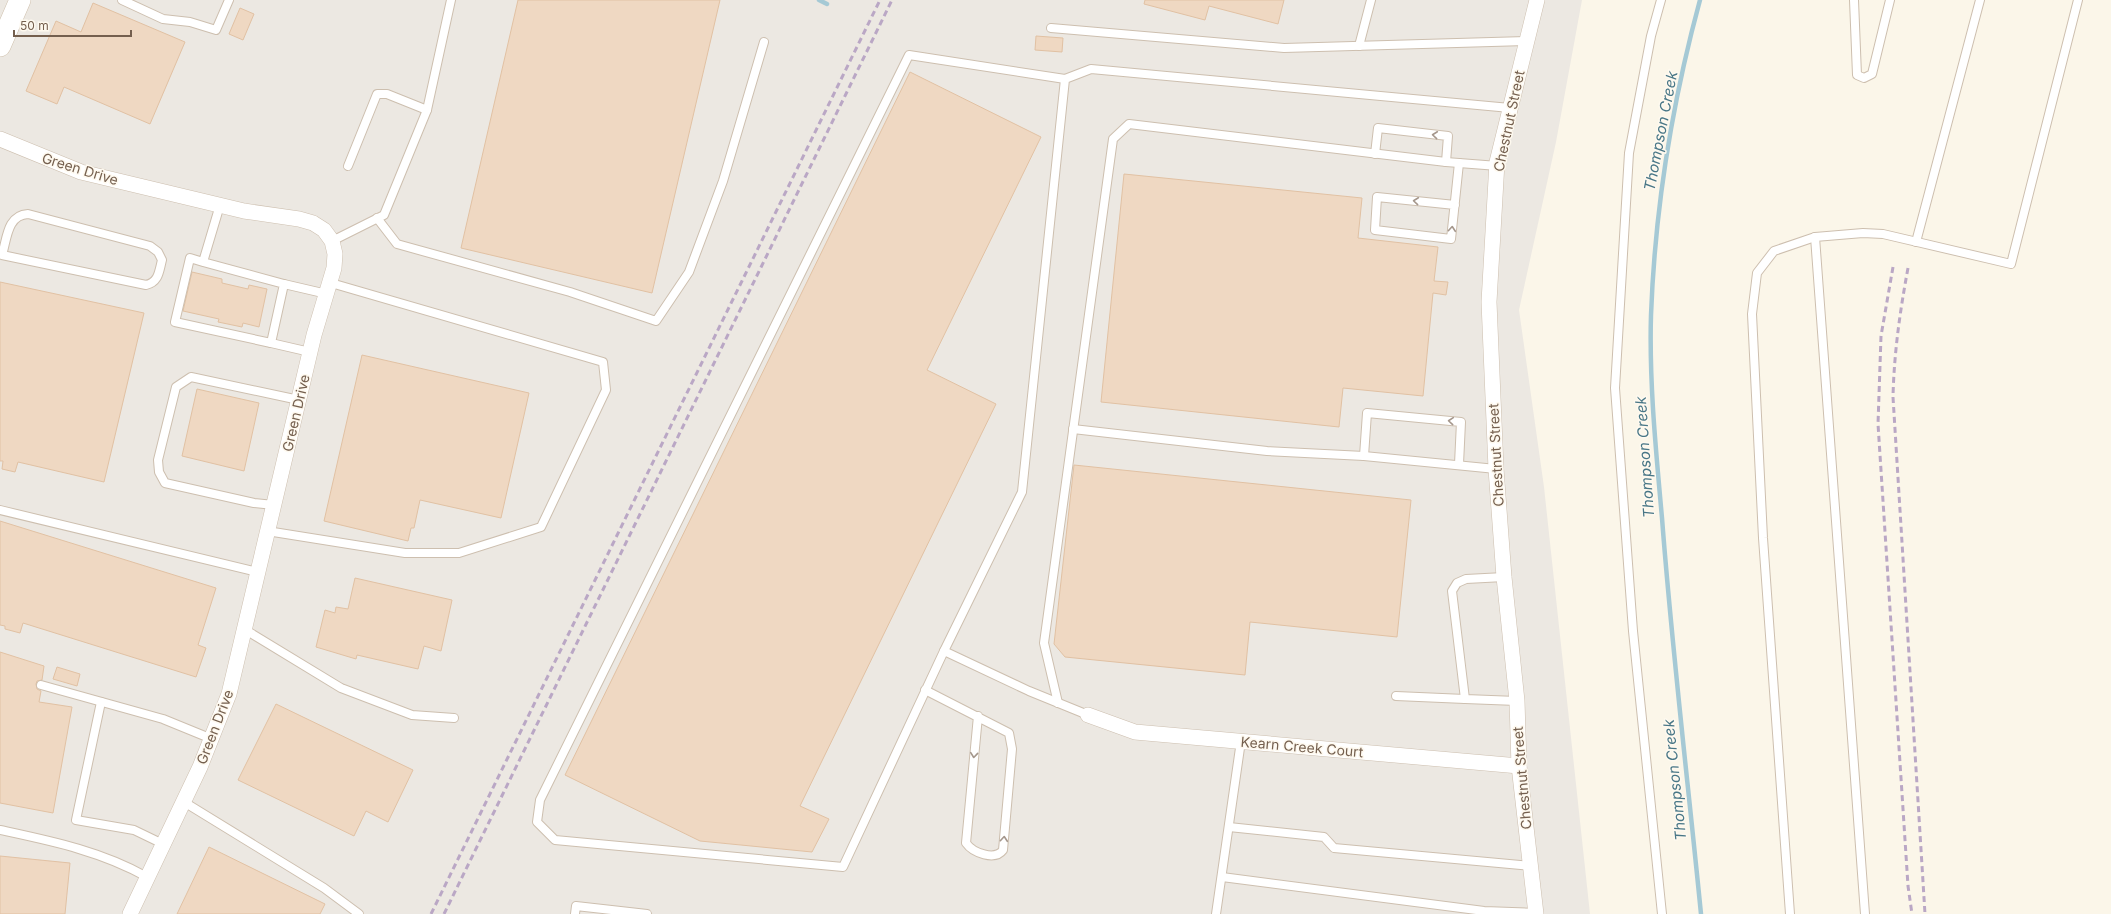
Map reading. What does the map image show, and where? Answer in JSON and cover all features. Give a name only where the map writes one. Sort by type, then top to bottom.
[{"type":"main road","points":[[0,46],[20,0]]},
{"type":"street","name":"Chestnut Street","points":[[1536,913],[1519,766],[1517,701],[1504,578],[1496,469],[1489,302],[1498,166],[1510,108],[1537,0]]},
{"type":"street","name":"Green Drive","points":[[0,139],[80,172],[259,214],[313,222],[324,230],[332,241],[335,254],[334,268],[310,352],[229,694],[212,739],[184,802],[130,914]]},
{"type":"street","name":"Kearn Creek Court","points":[[1088,715],[1135,732],[1519,766]]},
{"type":"lane","points":[[122,0],[163,19],[190,22],[216,30],[229,0]]},
{"type":"lane","points":[[332,241],[384,215],[427,110],[451,0]]},
{"type":"lane","points":[[1360,46],[1371,0]]},
{"type":"lane","points":[[1661,0],[1651,36],[1629,153],[1615,388],[1633,631],[1662,914]]},
{"type":"lane","points":[[1854,0],[1857,75],[1864,78],[1872,74],[1890,0]]},
{"type":"lane","points":[[1916,242],[1980,0]]},
{"type":"lane","points":[[1790,914],[1763,538],[1752,314],[1757,273],[1774,251],[1815,237],[1862,233],[1883,234],[2011,264],[2078,0]]},
{"type":"lane","points":[[1051,28],[1284,48],[1527,41]]},
{"type":"lane","points":[[377,218],[397,244],[570,292],[656,321],[689,272],[723,181],[764,42]]},
{"type":"lane","points":[[1065,79],[1022,492],[925,690],[843,866],[555,840],[537,822],[540,800],[909,55],[1065,79],[1091,68],[1510,108]]},
{"type":"lane","points":[[348,166],[377,94],[387,94],[427,110]]},
{"type":"lane","points":[[1058,703],[1044,642],[1113,139],[1128,124],[1375,154],[1498,166]]},
{"type":"lane","points":[[1375,154],[1378,128],[1448,136],[1446,162]]},
{"type":"lane","points":[[1454,205],[1377,197],[1375,230],[1451,239],[1459,163]]},
{"type":"lane","points":[[203,262],[220,205]]},
{"type":"lane","points":[[20,214],[28,214],[150,246],[158,252],[162,260],[157,278],[153,283],[146,284],[1,255],[12,220],[20,214]]},
{"type":"lane","points":[[1815,237],[1865,914]]},
{"type":"lane","points":[[268,531],[406,553],[451,553],[459,552],[541,526],[606,390],[603,362],[329,288],[284,284],[190,258],[175,322],[310,352]]},
{"type":"lane","points":[[271,343],[284,284]]},
{"type":"lane","points":[[274,505],[254,503],[165,483],[159,472],[158,460],[176,387],[191,377],[299,400]]},
{"type":"lane","points":[[1364,456],[1367,413],[1461,422],[1459,464]]},
{"type":"lane","points":[[1073,429],[1266,451],[1364,456],[1459,464],[1496,469]]},
{"type":"lane","points":[[0,510],[258,572]]},
{"type":"lane","points":[[1465,699],[1452,591],[1457,583],[1466,579],[1504,578]]},
{"type":"lane","points":[[244,629],[341,688],[412,715],[454,718]]},
{"type":"lane","points":[[944,651],[1058,703],[1088,715]]},
{"type":"lane","points":[[42,685],[163,719],[212,739]]},
{"type":"lane","points":[[925,690],[978,716],[1009,733],[1012,749],[1003,850],[1000,855],[994,857],[970,848],[966,843],[978,716]]},
{"type":"lane","points":[[1396,696],[1517,701]]},
{"type":"lane","points":[[101,702],[76,820],[134,830],[163,844]]},
{"type":"lane","points":[[1216,914],[1241,741]]},
{"type":"lane","points":[[184,802],[324,888],[359,914]]},
{"type":"lane","points":[[1229,828],[1324,837],[1334,848],[1530,866]]},
{"type":"lane","points":[[0,830],[76,847],[127,865],[148,876]]},
{"type":"lane","points":[[1222,877],[1484,911],[1536,913]]},
{"type":"lane","points":[[575,914],[576,906],[647,914]]},
{"type":"shaded area","points":[[0,0],[1582,0],[1556,142],[1519,310],[1544,487],[1590,914],[0,914]]},
{"type":"building","points":[[518,0],[720,0],[652,293],[461,248]]},
{"type":"building","points":[[1145,0],[1284,0],[1278,24],[1209,6],[1205,20],[1144,4]]},
{"type":"building","points":[[93,3],[185,42],[150,124],[64,87],[57,104],[26,91],[56,21],[81,32]]},
{"type":"building","points":[[240,8],[254,14],[243,40],[229,34]]},
{"type":"building","points":[[1036,36],[1063,38],[1062,52],[1035,50]]},
{"type":"building","points":[[910,72],[1041,137],[927,370],[996,404],[800,806],[829,819],[812,852],[700,841],[565,775]]},
{"type":"building","points":[[1124,174],[1362,198],[1358,238],[1438,247],[1434,281],[1448,282],[1446,295],[1433,293],[1423,396],[1343,388],[1339,427],[1101,402]]},
{"type":"building","points":[[192,272],[222,279],[222,283],[248,289],[249,285],[267,289],[259,327],[243,323],[242,327],[218,322],[219,319],[183,311]]},
{"type":"building","points":[[0,282],[144,313],[104,482],[18,462],[15,472],[2,469],[3,461],[0,461]]},
{"type":"building","points":[[362,355],[529,393],[501,518],[420,500],[414,528],[411,528],[408,541],[324,521]]},
{"type":"building","points":[[197,389],[259,403],[244,471],[182,456]]},
{"type":"building","points":[[1074,465],[1411,500],[1397,637],[1250,622],[1245,675],[1065,657],[1054,644]]},
{"type":"building","points":[[0,521],[216,588],[198,645],[206,648],[196,677],[23,623],[20,633],[5,629],[5,626],[0,625]]},
{"type":"building","points":[[355,578],[452,600],[441,651],[424,646],[418,669],[357,655],[356,659],[316,647],[325,610],[335,613],[336,607],[348,609]]},
{"type":"building","points":[[0,652],[44,666],[42,680],[37,681],[36,684],[37,689],[41,691],[39,702],[72,707],[53,813],[0,803]]},
{"type":"building","points":[[57,667],[80,674],[77,686],[53,679]]},
{"type":"building","points":[[276,704],[413,770],[388,822],[366,811],[354,836],[238,780]]},
{"type":"building","points":[[209,847],[325,904],[320,914],[177,914]]},
{"type":"building","points":[[0,856],[70,863],[65,914],[0,914]]},
{"type":"waterway","points":[[819,0],[827,4]]},
{"type":"waterway","name":"Thompson Creek","points":[[1700,0],[1681,78],[1666,156],[1656,235],[1653,275],[1651,366],[1666,568],[1701,914]]},
{"type":"railway","points":[[431,914],[880,0]]},
{"type":"railway","points":[[444,914],[892,0]]},
{"type":"railway","points":[[1893,267],[1881,336],[1878,424],[1908,886],[1912,914]]},
{"type":"railway","points":[[1908,268],[1898,332],[1893,397],[1925,914]]}]
